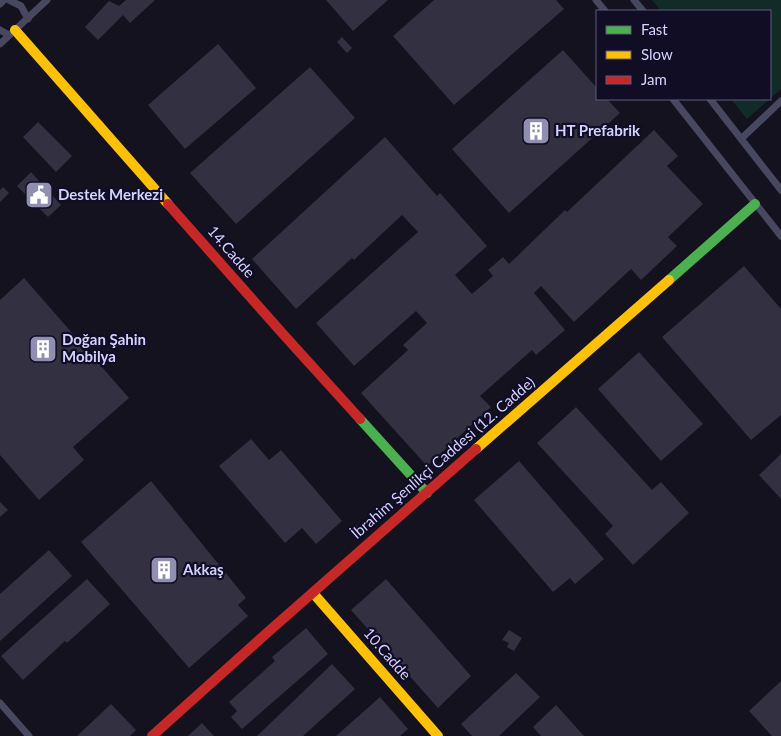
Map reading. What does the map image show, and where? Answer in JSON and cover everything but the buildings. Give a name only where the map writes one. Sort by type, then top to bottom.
[{"type":"street","points":[[0,4],[4,0]]},
{"type":"street","points":[[9,0],[21,6],[28,18]]},
{"type":"street","points":[[0,44],[47,0]]},
{"type":"street","points":[[596,0],[604,10]]},
{"type":"street","points":[[634,0],[642,10]]},
{"type":"street","points":[[0,30],[12,33]]},
{"type":"street","name":"14.Cadde","points":[[12,33],[427,493]]},
{"type":"street","points":[[674,100],[781,236]]},
{"type":"street","points":[[711,100],[781,190]]},
{"type":"street","points":[[741,139],[781,102]]},
{"type":"street","name":"İbrahim Şenlikçi Caddesi (12. Cadde)","points":[[152,736],[755,204]]},
{"type":"street","name":"10.Cadde","points":[[312,593],[438,736]]},
{"type":"street","points":[[0,703],[29,736]]},
{"type":"green space","points":[[652,0],[781,0],[781,89],[771,98],[771,10],[660,10]]},
{"type":"green space","points":[[732,100],[769,100],[747,119]]},
{"type":"traffic: fast","points":[[669,280],[755,204]]},
{"type":"traffic: fast","points":[[360,419],[427,493]]},
{"type":"traffic: slow","points":[[15,30],[168,204]]},
{"type":"traffic: slow","points":[[476,449],[669,280]]},
{"type":"traffic: slow","points":[[313,593],[438,736]]},
{"type":"traffic: jam","points":[[168,204],[360,419]]},
{"type":"traffic: jam","points":[[152,736],[476,449]]},
{"type":"place","name":"HT Prefabrik","points":[[536,131]]},
{"type":"place","name":"Destek Merkezi","points":[[39,195]]},
{"type":"place","name":"Doğan Şahin Mobilya","points":[[43,349]]},
{"type":"place","name":"Akkaş","points":[[164,570]]}]
